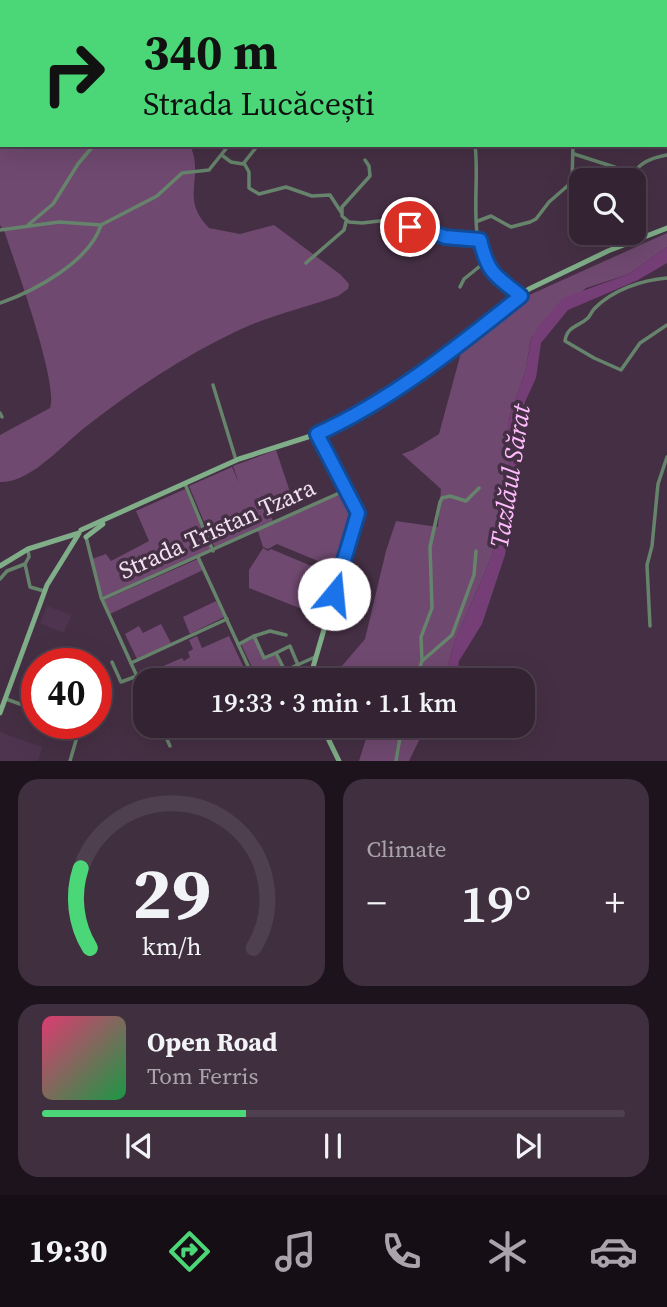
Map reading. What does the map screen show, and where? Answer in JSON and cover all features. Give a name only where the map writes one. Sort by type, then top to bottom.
[{"type":"main road","points":[[0,566],[28,549],[83,535],[111,518],[236,460],[317,434],[394,391],[464,342],[528,289],[608,251],[667,228]]},
{"type":"main road","points":[[313,668],[357,519],[356,508],[317,434]]},
{"type":"main road","points":[[0,713],[44,591],[55,570],[83,535]]},
{"type":"main road","points":[[328,738],[339,761]]},
{"type":"street","points":[[26,227],[54,204],[91,147]]},
{"type":"street","points":[[0,230],[59,222],[101,225],[161,194],[179,175],[206,172],[223,156],[228,147]]},
{"type":"street","points":[[244,163],[256,147]]},
{"type":"street","points":[[475,147],[478,221],[485,262],[494,275],[521,296]]},
{"type":"street","points":[[478,221],[491,216],[514,227],[534,220],[549,202],[572,182],[573,147]]},
{"type":"street","points":[[574,155],[617,168]]},
{"type":"street","points":[[638,168],[644,162],[667,155]]},
{"type":"street","points":[[223,156],[231,162],[244,163]]},
{"type":"street","points":[[341,214],[344,205],[370,176],[365,160]]},
{"type":"street","points":[[244,163],[249,172],[249,188],[253,192],[265,194],[286,187],[312,196],[330,195],[345,219],[344,230],[306,263]]},
{"type":"street","points":[[345,219],[362,223],[388,220],[445,237],[480,240]]},
{"type":"street","points":[[91,224],[96,237]]},
{"type":"street","points":[[0,303],[15,298],[71,266],[96,237],[101,225]]},
{"type":"street","points":[[460,287],[464,279],[485,262]]},
{"type":"street","points":[[667,278],[648,281],[616,292],[595,308],[588,318],[570,329],[565,341],[621,370],[640,343],[667,325]]},
{"type":"street","points":[[213,385],[236,460]]},
{"type":"street","points":[[650,626],[647,565],[652,546],[658,484],[667,457]]},
{"type":"street","points":[[185,484],[213,551]]},
{"type":"street","points":[[420,668],[422,661],[421,636],[432,608],[430,547],[440,502],[442,498],[450,496],[466,500],[479,488]]},
{"type":"street","name":"Strada Tristan Tzara","points":[[102,599],[346,490]]},
{"type":"street","points":[[83,535],[102,599],[133,668]]},
{"type":"street","points":[[0,579],[7,571],[25,564],[29,557],[28,549]]},
{"type":"street","points":[[422,661],[452,635],[474,575],[477,551]]},
{"type":"street","points":[[198,557],[249,668]]},
{"type":"street","points":[[25,564],[30,587],[44,591]]},
{"type":"street","points":[[131,663],[227,619]]},
{"type":"street","points":[[238,644],[270,631],[285,635]]},
{"type":"street","points":[[254,636],[264,658],[290,646],[298,665]]},
{"type":"street","points":[[276,653],[284,668]]},
{"type":"street","points":[[292,668],[316,657]]},
{"type":"street","points":[[112,662],[121,682],[133,678]]},
{"type":"street","points":[[5,699],[21,704]]},
{"type":"street","points":[[166,738],[170,746]]},
{"type":"street","points":[[396,761],[400,738]]},
{"type":"street","points":[[70,761],[76,739]]},
{"type":"shaded area","points":[[0,147],[191,147],[195,168],[195,207],[209,228],[240,234],[274,225],[341,275],[349,284],[348,289],[338,296],[274,316],[198,351],[123,399],[35,470],[11,481],[0,482],[0,435],[50,408],[51,395],[35,323],[0,225]]},
{"type":"shaded area","points":[[667,233],[667,247],[629,274],[586,288],[531,338],[525,373],[508,421],[509,464],[501,491],[492,556],[454,643],[447,668],[340,668],[365,639],[396,521],[438,527],[441,489],[402,454],[439,434],[462,349],[527,296],[640,245],[646,245],[646,242]]},
{"type":"shaded area","points":[[276,450],[290,492],[266,504],[274,524],[344,491],[356,512],[337,569],[277,544],[268,549],[263,547],[257,528],[215,548],[189,486],[232,467],[239,483],[233,466]]},
{"type":"shaded area","points":[[185,489],[211,549],[103,598],[92,559],[106,554],[111,561],[149,541],[136,511]]},
{"type":"shaded area","points":[[263,548],[335,576],[322,617],[249,588],[249,570]]},
{"type":"shaded area","points":[[198,559],[203,570],[110,614],[104,600]]},
{"type":"shaded area","points":[[216,601],[224,617],[190,634],[183,617]]},
{"type":"shaded area","points":[[47,606],[71,615],[64,633],[40,623]]},
{"type":"shaded area","points":[[161,624],[171,643],[137,659],[125,634],[139,626],[143,633]]},
{"type":"shaded area","points":[[197,636],[202,648],[229,636],[244,668],[159,668],[190,657],[188,652],[193,649],[189,640]]},
{"type":"shaded area","points":[[254,638],[264,659],[275,654],[282,668],[252,668],[241,644]]},
{"type":"shaded area","points":[[0,732],[42,747],[38,761],[0,761]]},
{"type":"shaded area","points":[[366,738],[420,738],[409,761],[359,761]]},
{"type":"water","name":"Tazlăul Sărat","points":[[667,247],[667,263],[638,280],[568,310],[541,343],[536,378],[525,402],[522,417],[522,444],[505,555],[482,624],[459,661],[458,668],[447,668],[454,643],[492,556],[501,491],[509,464],[508,421],[525,373],[531,339],[540,324],[563,298],[629,274]]},
{"type":"route","points":[[334,594],[358,513],[317,434],[394,391],[464,342],[521,296],[494,275],[487,266],[480,240],[445,237],[410,227]]}]
